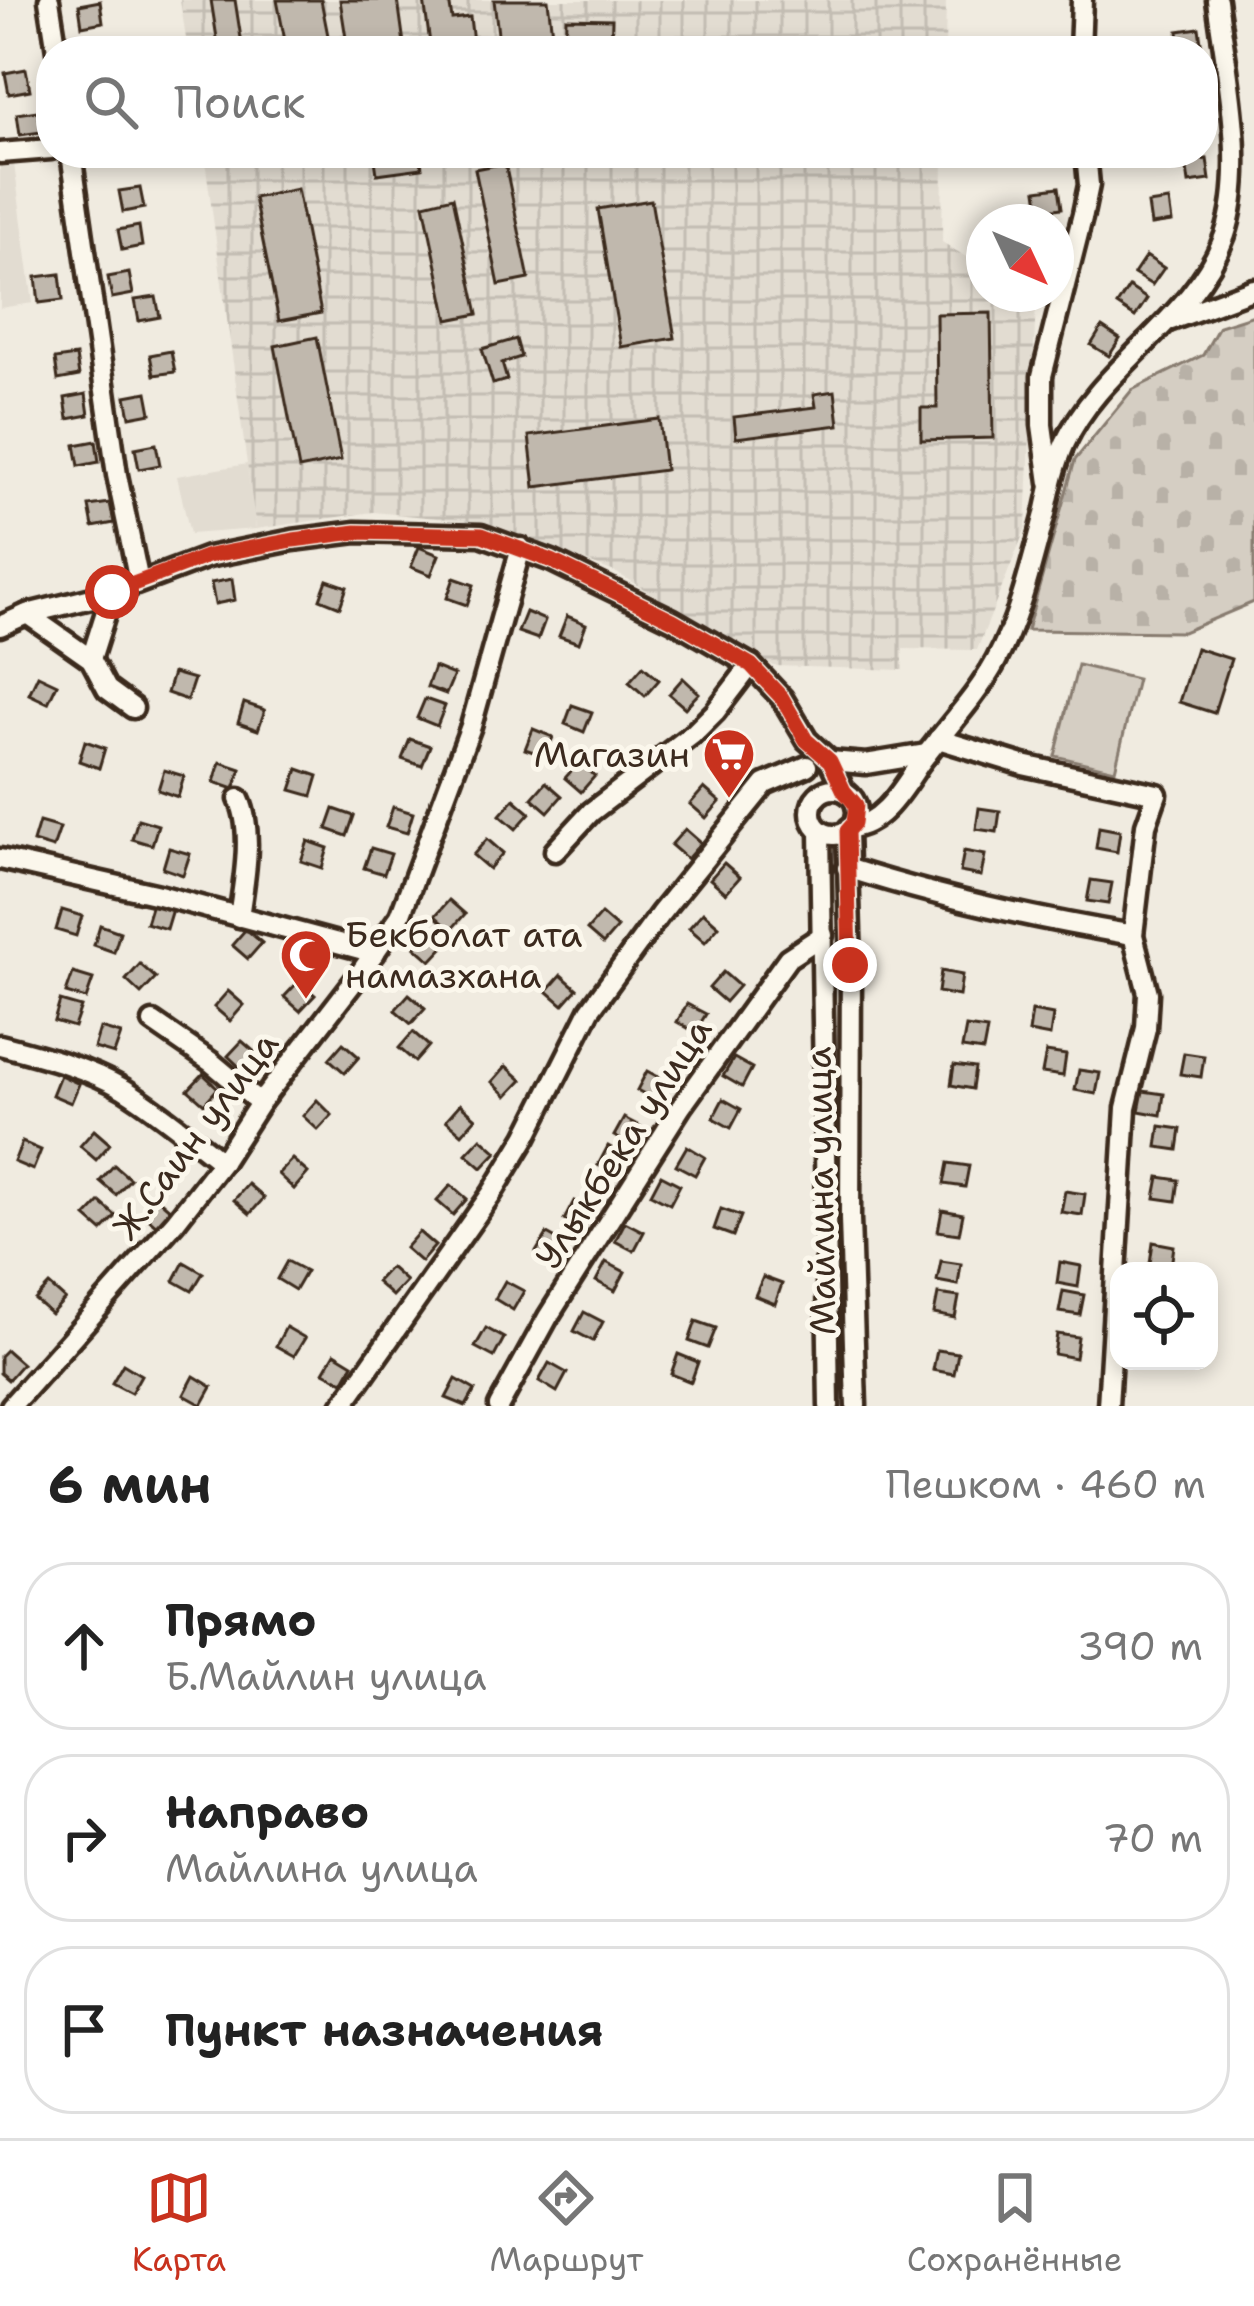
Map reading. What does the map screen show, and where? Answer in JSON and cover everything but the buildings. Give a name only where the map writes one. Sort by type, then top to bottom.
[{"type":"street","points":[[49,0],[54,36]]},
{"type":"street","points":[[1081,36],[1082,0]]},
{"type":"street","points":[[820,831],[829,835],[876,818],[976,691],[997,660],[1034,556],[1065,443],[1104,387],[1167,321],[1215,258],[1227,230],[1234,178],[1234,128],[1217,0]]},
{"type":"street","points":[[0,153],[36,150]]},
{"type":"street","points":[[73,168],[117,475],[139,582]]},
{"type":"street","points":[[1051,489],[1042,425],[1042,376],[1083,214],[1087,168]]},
{"type":"street","points":[[1167,321],[1254,289]]},
{"type":"street","points":[[0,626],[208,556],[356,532],[482,535],[521,548],[673,620],[751,665],[782,698],[806,740],[830,761],[844,791]]},
{"type":"street","name":"Ж.Саин улица","points":[[11,1406],[176,1222],[400,916],[470,726],[521,548]]},
{"type":"street","points":[[91,658],[112,592]]},
{"type":"street","points":[[27,614],[91,658],[106,689],[133,708]]},
{"type":"street","points":[[555,851],[591,812],[693,734],[751,665]]},
{"type":"street","name":"Майлина улица","points":[[806,740],[816,797],[811,815],[820,831],[829,1406]]},
{"type":"street","points":[[830,761],[866,764],[932,746],[1157,794],[1146,825],[1133,935],[1148,993],[1146,1028],[1126,1108],[1108,1406]]},
{"type":"street","points":[[342,1406],[492,1193],[526,1138],[590,1010],[646,933],[765,784],[808,766]]},
{"type":"street","points":[[816,797],[834,789],[844,791]]},
{"type":"street","name":"Майлина улица","points":[[844,791],[856,805],[848,830],[847,868],[856,1406]]},
{"type":"street","points":[[239,799],[244,810],[246,861],[239,917]]},
{"type":"street","points":[[0,860],[159,895],[374,952]]},
{"type":"street","points":[[847,868],[950,897],[1133,935]]},
{"type":"street","name":"Улыкбека улица","points":[[499,1406],[548,1317],[682,1107],[788,958],[823,935]]},
{"type":"street","points":[[153,1022],[260,1103]]},
{"type":"street","points":[[0,1045],[56,1060],[120,1087],[222,1162]]},
{"type":"shaded area","points":[[180,0],[946,0],[945,36],[186,36]]},
{"type":"shaded area","points":[[14,164],[33,303],[0,308],[0,167]]},
{"type":"shaded area","points":[[206,168],[943,168],[942,242],[966,257],[966,312],[1036,312],[1026,527],[977,650],[903,649],[903,670],[774,666],[615,572],[480,522],[373,512],[256,529]]},
{"type":"shaded area","points":[[247,464],[256,529],[190,534],[177,476]]},
{"type":"green space","points":[[1254,315],[1254,602],[1183,632],[1027,630],[1075,460],[1132,390],[1203,355],[1219,326]]},
{"type":"green space","points":[[1078,665],[1137,679],[1115,770],[1055,756]]},
{"type":"place","name":"Магазин","points":[[729,800]]},
{"type":"place","name":"Бекболат ата намазхана","points":[[306,1001]]},
{"type":"route","points":[[112,592],[208,556],[293,540],[356,532],[482,535],[552,561],[673,620],[751,665],[782,698],[806,740],[830,761],[856,805],[854,823],[847,831],[850,965]]}]
